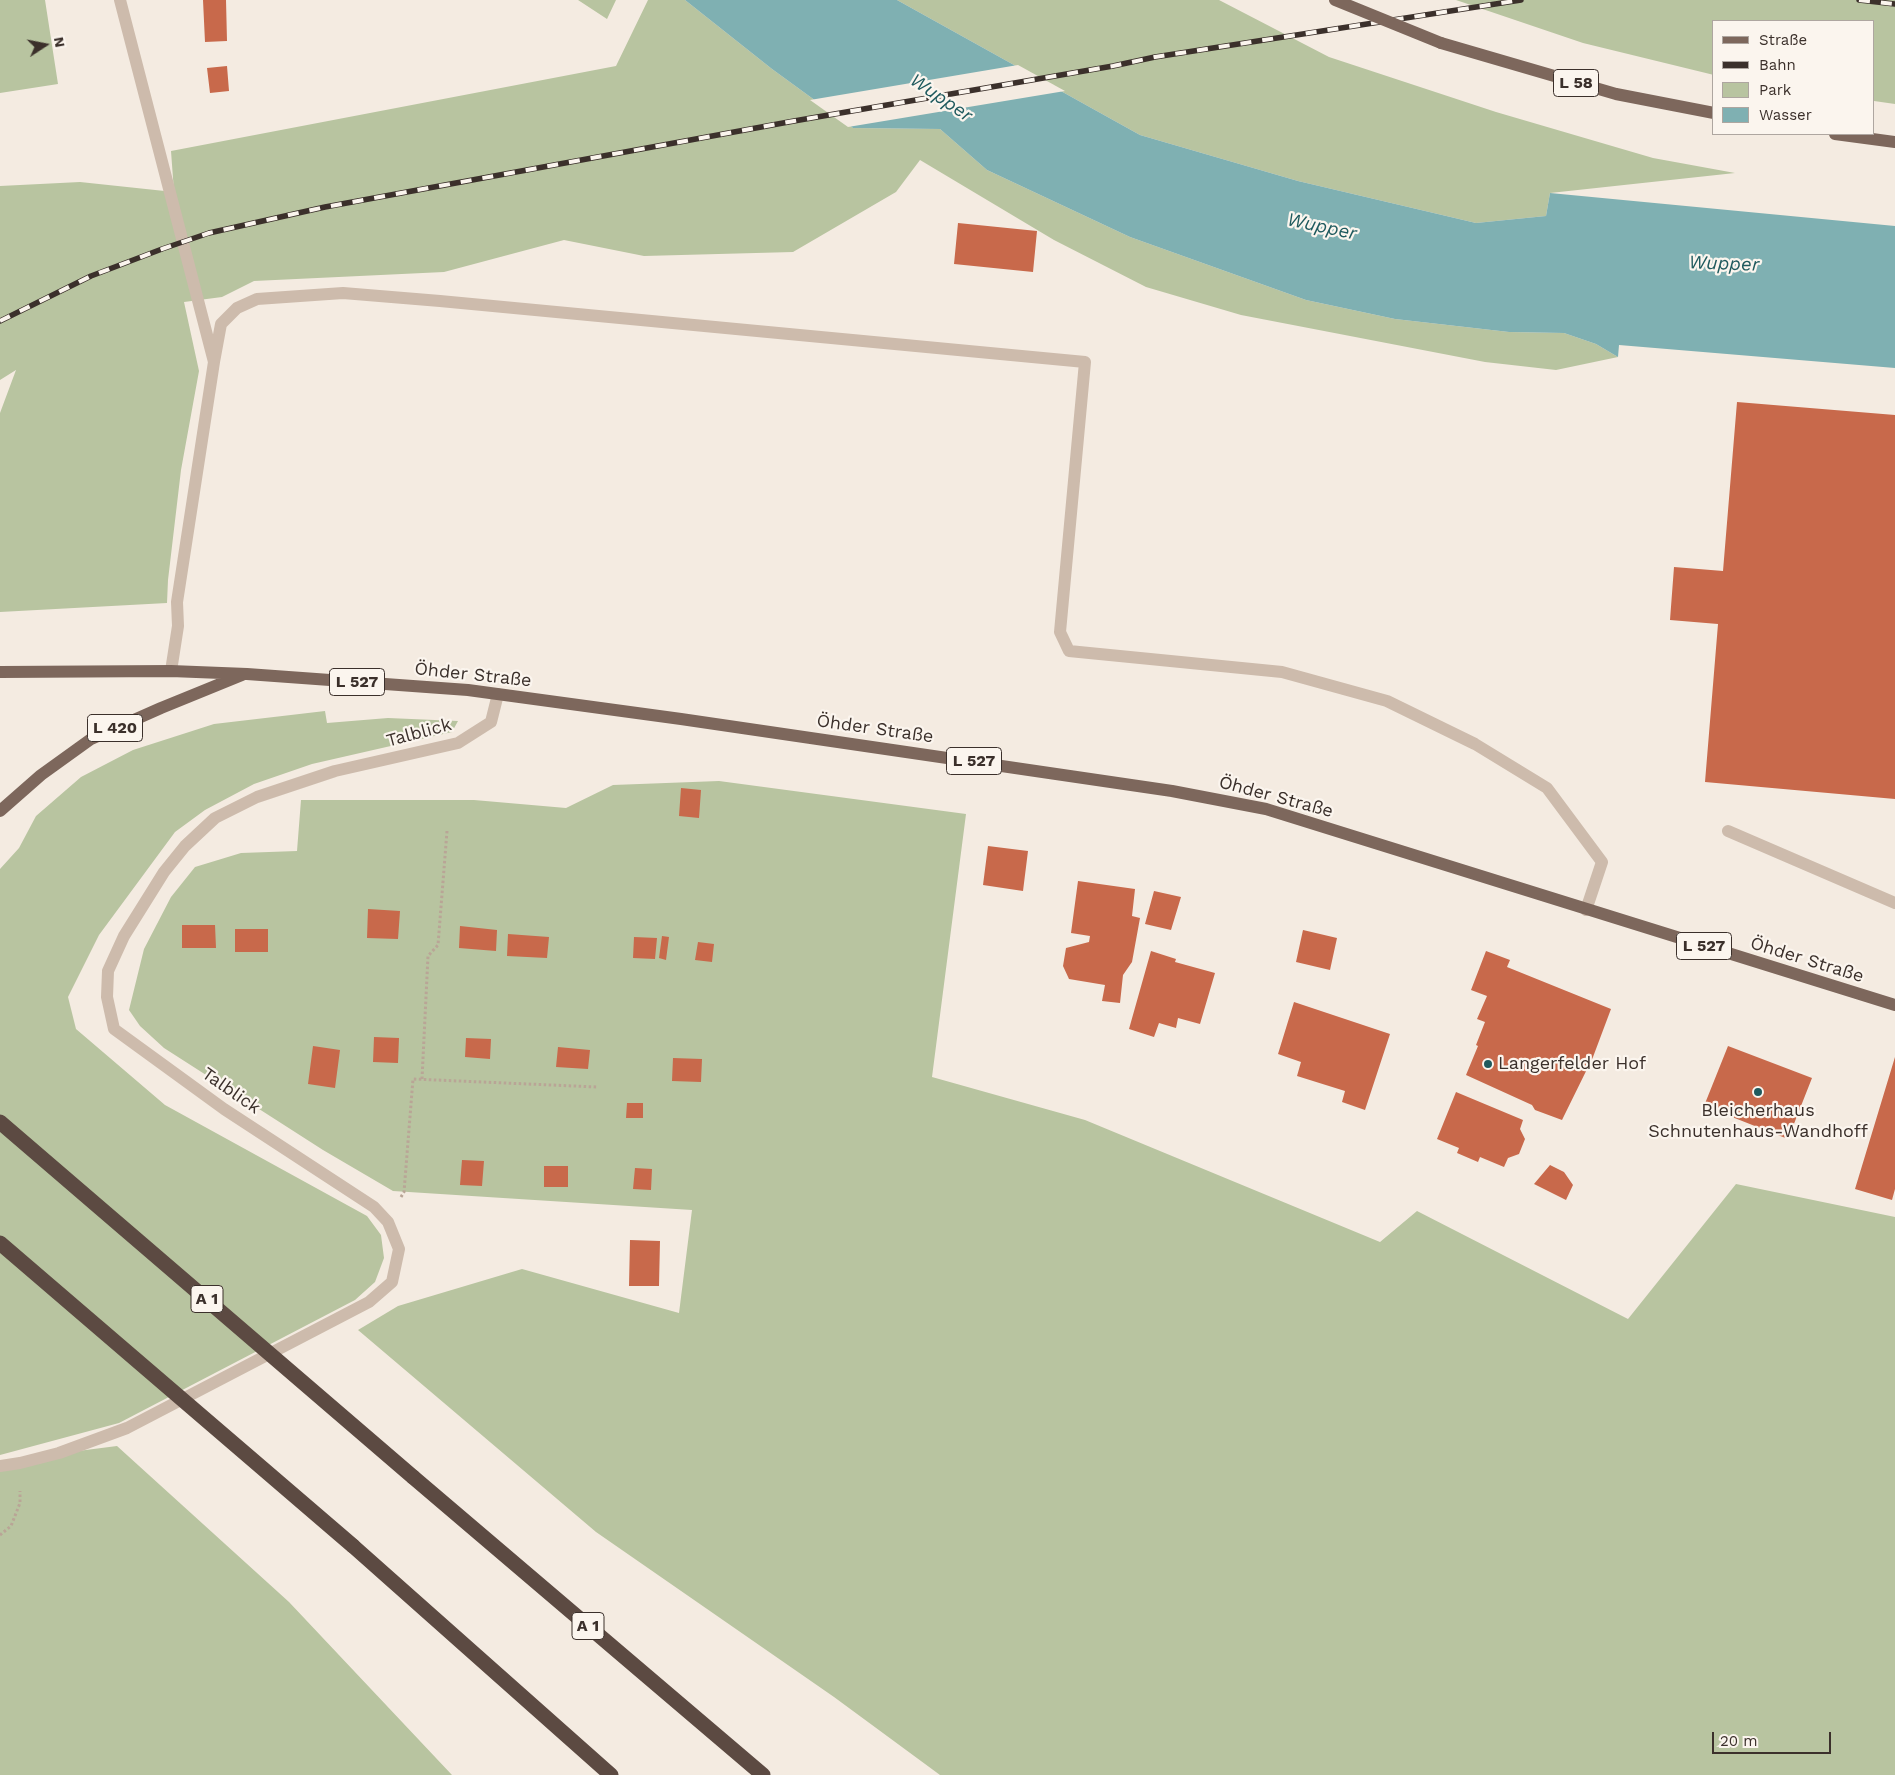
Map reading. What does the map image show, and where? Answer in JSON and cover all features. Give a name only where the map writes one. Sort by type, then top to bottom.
[{"type":"highway","name":"A 1","points":[[0,1122],[763,1775]]},
{"type":"highway","points":[[0,1243],[353,1546],[611,1775]]},
{"type":"main road","name":"L 58","points":[[1335,0],[1441,44],[1616,94],[1712,113]]},
{"type":"main road","points":[[1842,135],[1895,142]]},
{"type":"main road","name":"Öhder Straße","points":[[0,672],[247,674],[498,694],[1066,774],[1172,791],[1266,810],[1895,1005]]},
{"type":"main road","name":"L 420","points":[[0,811],[41,775],[91,739],[161,708],[247,674]]},
{"type":"street","points":[[120,0],[214,362]]},
{"type":"street","points":[[171,672],[178,626],[177,602],[221,324],[237,308],[257,299],[344,293],[440,300],[1085,362],[1060,632],[1069,651],[1282,672],[1387,701],[1474,744],[1547,788],[1602,862],[1586,910]]},
{"type":"street","name":"Talblick","points":[[0,1466],[59,1453],[127,1428],[369,1302],[392,1282],[399,1249],[388,1222],[374,1207],[224,1109],[114,1029],[107,997],[108,970],[124,936],[164,872],[185,846],[215,818],[257,797],[335,771],[458,743],[492,722],[498,694]]},
{"type":"street","points":[[1728,831],[1895,903]]},
{"type":"path","points":[[422,1079],[428,956],[438,945],[447,831]]},
{"type":"path","points":[[388,1222],[404,1192],[413,1079],[597,1087]]},
{"type":"path","points":[[0,1535],[11,1526],[20,1502],[20,1463]]},
{"type":"green space","points":[[0,0],[45,0],[58,84],[0,93]]},
{"type":"green space","points":[[578,0],[616,0],[607,19]]},
{"type":"green space","points":[[648,0],[685,0],[772,69],[853,128],[940,129],[987,170],[1130,237],[1306,300],[1395,319],[1509,332],[1564,333],[1596,344],[1618,357],[1556,370],[1485,362],[1241,315],[1146,287],[1054,240],[920,160],[896,192],[793,252],[644,256],[564,240],[444,272],[254,281],[222,297],[184,302],[199,371],[181,470],[167,603],[0,612],[0,413],[16,370],[0,380],[0,186],[80,182],[174,192],[171,151],[616,66]]},
{"type":"green space","points":[[897,0],[1219,0],[1329,57],[1496,112],[1653,158],[1735,173],[1550,193],[1546,216],[1476,223],[1298,181],[1140,135]]},
{"type":"green space","points":[[1456,0],[1895,0],[1895,104],[1875,101],[1875,20],[1712,20],[1712,75],[1583,43]]},
{"type":"green space","points":[[325,711],[327,723],[388,718],[458,721],[452,732],[312,764],[254,784],[205,810],[175,832],[99,935],[68,997],[76,1029],[165,1105],[367,1216],[381,1235],[384,1258],[375,1282],[355,1300],[119,1423],[0,1455],[0,869],[19,848],[36,816],[81,777],[133,750],[214,724]]},
{"type":"green space","points":[[719,781],[966,814],[932,1077],[1085,1120],[1380,1242],[1417,1211],[1628,1319],[1736,1184],[1895,1217],[1895,1775],[940,1775],[834,1697],[596,1532],[358,1330],[398,1306],[522,1269],[679,1313],[692,1210],[393,1191],[323,1150],[164,1048],[140,1026],[129,1010],[144,949],[171,897],[195,867],[241,853],[297,851],[301,800],[474,800],[566,808],[613,785]]},
{"type":"green space","points":[[117,1446],[289,1602],[452,1775],[0,1775],[0,1461]]},
{"type":"water","name":"Wupper","points":[[685,0],[897,0],[1140,135],[1298,181],[1476,223],[1546,216],[1550,193],[1895,226],[1895,368],[1619,345],[1618,357],[1596,344],[1564,333],[1509,332],[1395,319],[1306,300],[1130,237],[987,170],[940,129],[853,128],[772,69]]},
{"type":"pier","points":[[1018,65],[1065,91],[848,127],[810,100]]},
{"type":"building","points":[[203,0],[226,0],[227,41],[205,42]]},
{"type":"building","points":[[227,66],[229,91],[210,93],[207,68]]},
{"type":"building","points":[[958,223],[1037,231],[1033,272],[954,264]]},
{"type":"building","points":[[1737,402],[1895,415],[1895,799],[1705,782],[1718,624],[1670,620],[1674,567],[1723,571]]},
{"type":"building","points":[[681,788],[701,790],[699,818],[679,816]]},
{"type":"building","points":[[988,846],[1028,851],[1023,891],[983,885]]},
{"type":"building","points":[[1078,881],[1135,889],[1132,916],[1140,918],[1132,962],[1123,975],[1120,1003],[1102,1001],[1105,985],[1069,979],[1063,966],[1066,948],[1089,942],[1090,936],[1071,933]]},
{"type":"building","points":[[1154,891],[1181,897],[1171,930],[1145,924]]},
{"type":"building","points":[[368,909],[400,911],[398,939],[367,938]]},
{"type":"building","points":[[182,925],[215,925],[216,948],[182,948]]},
{"type":"building","points":[[460,926],[497,930],[496,951],[459,948]]},
{"type":"building","points":[[235,929],[268,929],[268,952],[235,952]]},
{"type":"building","points":[[1303,930],[1337,938],[1330,970],[1296,962]]},
{"type":"building","points":[[508,934],[549,937],[547,958],[507,956]]},
{"type":"building","points":[[662,936],[669,937],[666,960],[659,958]]},
{"type":"building","points":[[634,937],[657,938],[655,959],[633,958]]},
{"type":"building","points":[[698,942],[714,944],[712,962],[695,960]]},
{"type":"building","points":[[1151,951],[1176,959],[1175,962],[1215,973],[1200,1024],[1178,1018],[1176,1028],[1159,1023],[1154,1037],[1129,1029]]},
{"type":"building","points":[[1486,951],[1510,960],[1507,967],[1611,1009],[1593,1057],[1562,1120],[1535,1110],[1532,1105],[1466,1075],[1478,1046],[1476,1045],[1485,1022],[1477,1019],[1487,996],[1471,990]]},
{"type":"building","points":[[1294,1002],[1390,1034],[1365,1110],[1342,1102],[1345,1091],[1297,1076],[1301,1062],[1278,1054]]},
{"type":"building","points":[[374,1037],[399,1038],[398,1063],[373,1062]]},
{"type":"building","points":[[466,1038],[491,1039],[490,1059],[465,1057]]},
{"type":"building","points":[[313,1046],[340,1050],[335,1088],[308,1084]]},
{"type":"building","name":"Bleicherhaus Schnutenhaus-Wandhoff","points":[[1728,1046],[1812,1078],[1788,1139],[1704,1106]]},
{"type":"building","points":[[558,1047],[590,1050],[588,1069],[556,1067]]},
{"type":"building","points":[[1895,1057],[1895,1189],[1892,1200],[1855,1189]]},
{"type":"building","points":[[673,1058],[702,1059],[701,1082],[672,1081]]},
{"type":"building","points":[[1456,1092],[1523,1120],[1520,1129],[1525,1139],[1519,1154],[1508,1158],[1504,1167],[1480,1157],[1478,1162],[1457,1153],[1459,1148],[1437,1139]]},
{"type":"building","points":[[627,1103],[643,1103],[643,1118],[626,1118]]},
{"type":"building","points":[[462,1160],[484,1161],[482,1186],[460,1185]]},
{"type":"building","points":[[1550,1165],[1564,1172],[1573,1185],[1566,1200],[1534,1184]]},
{"type":"building","points":[[544,1166],[568,1166],[568,1187],[544,1187]]},
{"type":"building","points":[[635,1168],[652,1169],[651,1190],[633,1189]]},
{"type":"building","points":[[630,1240],[660,1241],[659,1286],[629,1286]]},
{"type":"railway","points":[[0,321],[91,276],[162,249],[209,233],[325,207],[1155,57],[1521,0]]},
{"type":"railway","points":[[1859,0],[1895,4]]},
{"type":"place","name":"Langerfelder Hof","points":[[1488,1064]]},
{"type":"place","name":"Bleicherhaus Schnutenhaus-Wandhoff","points":[[1758,1092]]}]
